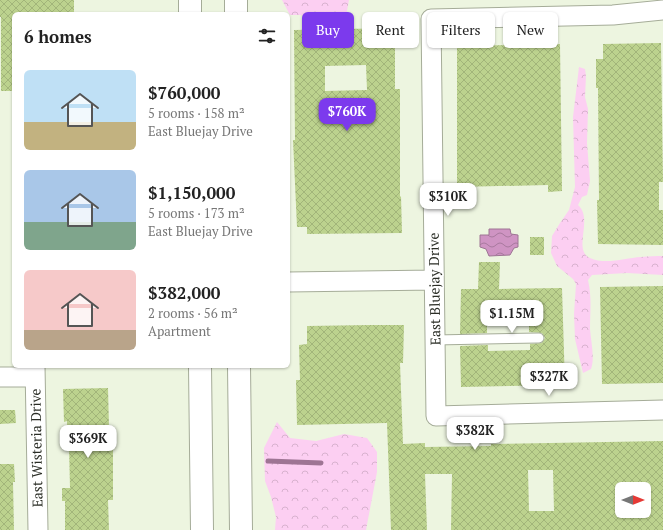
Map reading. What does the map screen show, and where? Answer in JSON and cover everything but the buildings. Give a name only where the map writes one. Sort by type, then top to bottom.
[{"type":"main road","points":[[190,0],[190,12]]},
{"type":"main road","points":[[236,0],[236,12]]},
{"type":"main road","points":[[200,368],[202,530]]},
{"type":"main road","points":[[239,368],[242,530]]},
{"type":"street","name":"East Bluejay Drive","points":[[663,10],[614,15],[430,18],[436,416],[663,410]]},
{"type":"street","points":[[290,282],[434,280]]},
{"type":"street","points":[[0,377],[35,372]]},
{"type":"street","name":"East Wisteria Drive","points":[[35,372],[38,530]]},
{"type":"lane","points":[[435,340],[539,338]]},
{"type":"green space","points":[[282,0],[349,0],[347,12],[302,12],[302,15],[290,15],[290,12],[288,12]]},
{"type":"green space","points":[[579,67],[585,69],[585,97],[588,109],[587,143],[590,181],[587,195],[582,197],[578,205],[584,218],[583,248],[585,254],[590,258],[602,261],[647,256],[663,256],[663,275],[627,273],[592,275],[588,280],[593,360],[591,369],[583,373],[575,339],[574,314],[576,284],[573,279],[557,266],[551,253],[552,236],[569,210],[575,187],[573,117]]},
{"type":"green space","points":[[277,422],[290,438],[316,441],[344,434],[367,438],[377,452],[377,472],[366,530],[275,530],[276,517],[265,481],[264,448]]},
{"type":"water","points":[[489,229],[510,229],[511,234],[518,235],[518,247],[514,248],[510,255],[489,256],[486,249],[480,247],[480,235],[489,235]]},
{"type":"waterway","points":[[268,461],[321,463]]}]
